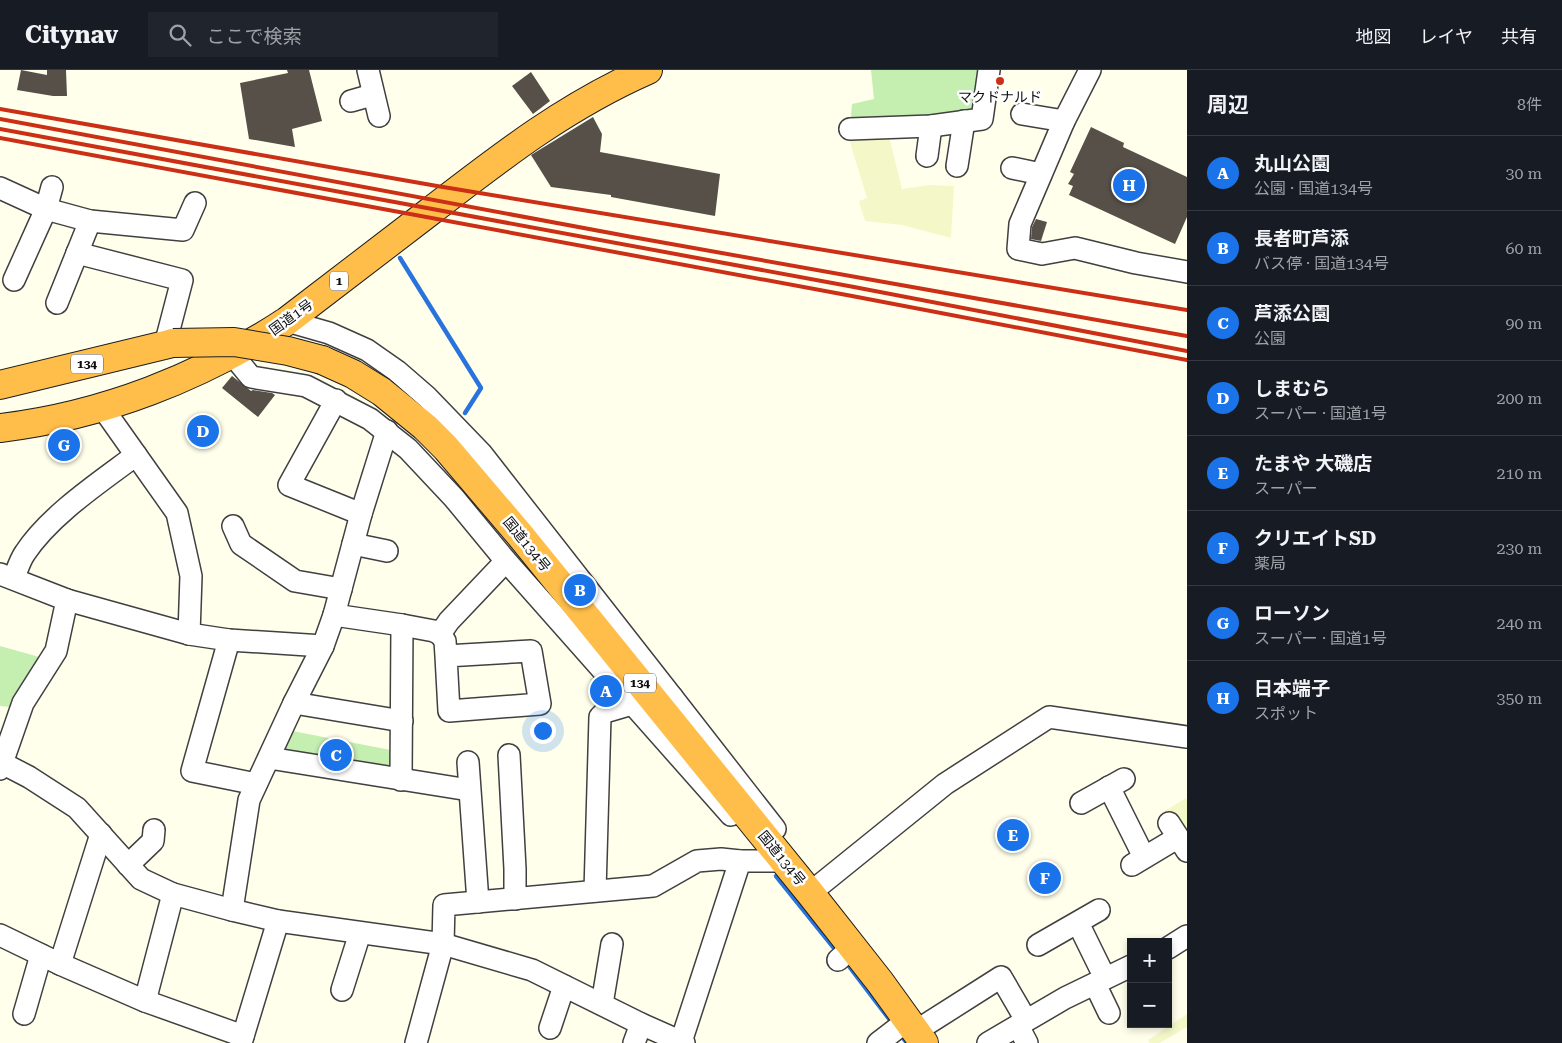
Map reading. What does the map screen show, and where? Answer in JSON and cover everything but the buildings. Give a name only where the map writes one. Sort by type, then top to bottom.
[{"type":"highway","name":"国道1号","points":[[0,428],[102,407],[167,385],[256,341],[288,321],[497,159],[540,129],[582,102],[648,70]]},
{"type":"highway","name":"国道134号","points":[[0,385],[169,344],[234,342],[288,351],[322,360],[353,374],[382,392],[425,427],[446,448],[666,702],[778,861],[815,889],[846,953],[906,1031]]},
{"type":"street","points":[[368,70],[378,116]]},
{"type":"street","points":[[850,129],[931,126],[982,119],[989,70]]},
{"type":"street","points":[[1090,70],[1064,121],[1020,224],[1018,249],[1042,254],[1075,248],[1136,263],[1187,272]]},
{"type":"street","points":[[351,101],[372,95]]},
{"type":"street","points":[[1022,114],[1064,121]]},
{"type":"street","points":[[957,166],[964,121]]},
{"type":"street","points":[[927,156],[931,126]]},
{"type":"street","points":[[1012,168],[1041,174]]},
{"type":"street","points":[[14,280],[46,209],[52,187]]},
{"type":"street","points":[[0,188],[46,209],[90,221],[183,230],[195,203]]},
{"type":"street","points":[[57,303],[90,221]]},
{"type":"street","points":[[77,253],[182,280],[169,344]]},
{"type":"street","points":[[288,321],[329,333],[367,350],[397,371],[452,421],[481,453],[666,702],[815,889],[888,973],[906,1031],[1001,977],[1024,1030]]},
{"type":"street","points":[[232,354],[251,377],[306,386],[370,419],[408,449],[454,498],[506,561],[632,704],[778,861]]},
{"type":"street","points":[[336,400],[289,485],[361,514]]},
{"type":"street","points":[[102,407],[176,513],[191,576],[189,634]]},
{"type":"street","points":[[232,910],[249,800],[323,646],[342,589],[361,514],[387,431]]},
{"type":"street","points":[[136,455],[90,489],[38,536],[7,576],[67,600],[189,634],[229,640],[323,646]]},
{"type":"street","points":[[233,526],[241,544],[264,568],[295,581],[342,589]]},
{"type":"street","points":[[353,544],[387,551]]},
{"type":"street","points":[[440,634],[448,621],[506,561]]},
{"type":"street","points":[[67,600],[56,651],[23,703],[1,764],[29,777],[77,808],[141,879],[173,894],[278,921],[443,944],[532,970],[602,1004],[637,1033],[683,1042],[740,861]]},
{"type":"street","points":[[334,615],[402,625],[440,634],[445,641],[449,711],[540,704],[531,651],[446,656]]},
{"type":"street","points":[[401,780],[402,625]]},
{"type":"street","points":[[229,640],[192,771],[256,784]]},
{"type":"street","points":[[294,703],[402,721]]},
{"type":"street","points":[[595,891],[600,717],[605,712],[632,704]]},
{"type":"street","points":[[815,889],[945,784],[1049,717],[1187,738]]},
{"type":"street","points":[[269,758],[469,790]]},
{"type":"street","points":[[468,762],[478,902]]},
{"type":"street","points":[[514,768],[520,818],[515,899]]},
{"type":"street","points":[[1081,803],[1116,783],[1138,861],[1178,838]]},
{"type":"street","points":[[128,865],[153,841],[154,830]]},
{"type":"street","points":[[24,1014],[50,960],[101,834]]},
{"type":"street","points":[[416,1043],[443,944],[444,905],[654,886],[697,861],[720,859],[778,861]]},
{"type":"street","points":[[145,1001],[173,894]]},
{"type":"street","points":[[1038,945],[1099,910]]},
{"type":"street","points":[[0,935],[50,960],[145,1001],[242,1039],[278,921]]},
{"type":"street","points":[[1078,923],[1100,981],[1109,1013]]},
{"type":"street","points":[[342,990],[360,932]]},
{"type":"street","points":[[1172,945],[1187,936]]},
{"type":"street","points":[[602,1004],[612,944]]},
{"type":"street","points":[[988,1043],[1024,1030],[1065,998],[1127,968]]},
{"type":"street","points":[[550,1028],[564,986]]},
{"type":"green space","points":[[871,70],[989,71],[982,119],[850,129],[852,104],[874,99]]},
{"type":"green space","points":[[846,129],[887,129],[902,189],[929,185],[954,186],[951,238],[902,225],[865,221],[859,201],[867,198]]},
{"type":"green space","points":[[0,646],[50,660],[21,708],[0,706]]},
{"type":"green space","points":[[604,672],[632,704],[596,713],[590,679]]},
{"type":"green space","points":[[282,729],[401,752],[401,780],[269,758]]},
{"type":"green space","points":[[1186,798],[1187,801],[1187,851],[1163,812]]},
{"type":"green space","points":[[1187,1014],[1187,1027],[1160,1043],[1150,1043],[1148,1040],[1166,1028],[1172,1028],[1172,1024]]},
{"type":"waterway","points":[[400,258],[481,388],[465,413]]},
{"type":"waterway","points":[[776,876],[838,953]]},
{"type":"waterway","points":[[845,961],[893,1024]]},
{"type":"waterway","points":[[900,1034],[907,1043]]},
{"type":"railway","points":[[0,109],[437,186],[1187,310]]},
{"type":"railway","points":[[0,119],[632,237],[1187,336]]},
{"type":"railway","points":[[0,129],[854,287],[1187,351]]},
{"type":"railway","points":[[0,138],[1187,360]]},
{"type":"place","name":"マクドナルド","points":[[1000,81]]},
{"type":"place","name":"日本端子","points":[[1129,185]]},
{"type":"place","name":"しまむら","points":[[203,431]]},
{"type":"place","name":"ローソン","points":[[64,445]]},
{"type":"place","name":"長者町芦添","points":[[580,590]]},
{"type":"place","name":"丸山公園","points":[[606,691]]},
{"type":"place","name":"芦添公園","points":[[336,755]]},
{"type":"place","name":"たまや 大磯店","points":[[1013,835]]},
{"type":"place","name":"クリエイトSD","points":[[1045,878]]}]
